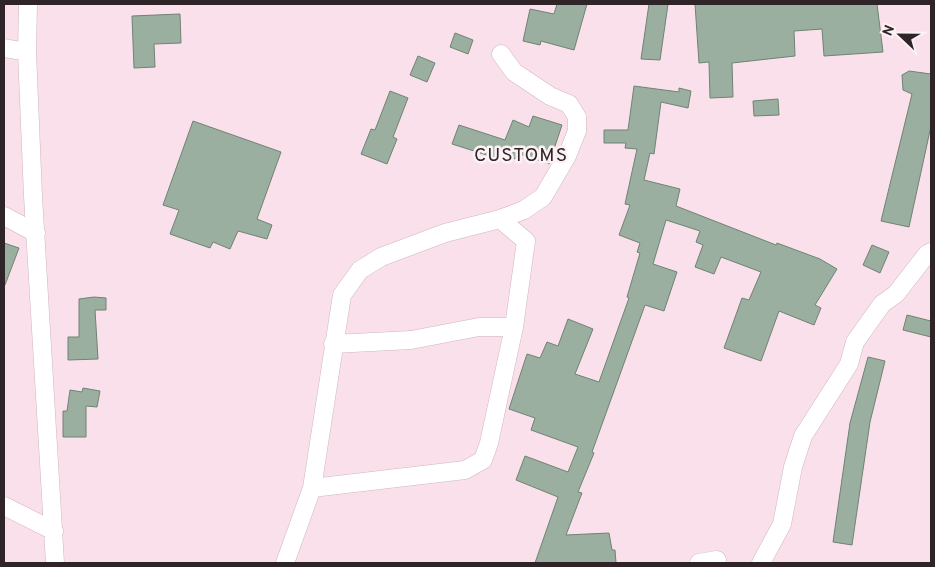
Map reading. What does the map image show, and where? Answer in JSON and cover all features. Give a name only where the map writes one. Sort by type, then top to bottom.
[{"type":"street","points":[[28,4],[27,52],[32,196],[36,233],[55,563]]},
{"type":"street","points":[[4,48],[27,52]]},
{"type":"street","points":[[285,563],[312,488],[342,295],[360,270],[381,257],[436,236],[500,219],[524,210],[543,197],[567,156],[577,131],[578,117],[569,104],[550,96],[514,72],[500,54]]},
{"type":"street","points":[[4,216],[36,233]]},
{"type":"street","points":[[312,488],[465,470],[483,460],[489,443],[514,327],[526,241],[500,219]]},
{"type":"street","points":[[761,563],[782,524],[793,467],[804,436],[849,364],[855,342],[882,304],[896,294],[927,254],[931,252]]},
{"type":"street","points":[[333,344],[411,340],[480,327],[514,327]]},
{"type":"street","points":[[4,506],[54,531]]},
{"type":"street","points":[[699,563],[717,560]]},
{"type":"building","points":[[557,4],[587,4],[574,50],[541,41],[540,45],[523,41],[530,9],[554,14]]},
{"type":"building","points":[[649,4],[668,4],[660,60],[641,59]]},
{"type":"building","points":[[695,4],[877,4],[883,52],[824,56],[822,29],[794,31],[795,56],[732,63],[733,97],[710,98],[709,62],[699,63]]},
{"type":"building","points":[[180,14],[181,43],[154,44],[155,67],[134,68],[132,16]]},
{"type":"building","points":[[455,33],[473,40],[468,54],[450,47]]},
{"type":"building","points":[[418,56],[435,63],[427,82],[410,75]]},
{"type":"building","points":[[909,71],[931,74],[931,126],[909,227],[881,221],[912,94],[903,90],[902,75]]},
{"type":"building","points":[[634,86],[679,92],[679,88],[691,91],[688,108],[661,102],[654,154],[650,153],[644,180],[680,189],[676,206],[776,245],[777,243],[820,259],[837,269],[815,305],[821,308],[814,325],[779,311],[761,361],[724,348],[742,298],[749,300],[761,272],[721,257],[714,274],[695,267],[703,245],[696,242],[700,231],[666,220],[653,264],[677,272],[664,311],[645,305],[592,452],[594,453],[578,492],[582,493],[566,535],[609,533],[612,550],[615,550],[616,563],[535,563],[558,497],[516,480],[525,456],[568,472],[578,447],[531,430],[535,418],[509,409],[527,354],[540,358],[547,342],[558,346],[568,319],[593,329],[575,374],[599,382],[629,298],[627,297],[640,253],[637,252],[640,243],[619,235],[630,205],[625,204],[637,149],[625,148],[626,143],[604,143],[604,130],[628,130]]},
{"type":"building","points":[[390,91],[408,98],[393,137],[397,139],[387,164],[361,154],[371,129],[375,130]]},
{"type":"building","points":[[778,99],[779,115],[754,116],[753,101]]},
{"type":"building","points":[[533,116],[562,125],[549,164],[517,153],[515,159],[498,152],[496,158],[452,144],[459,125],[505,140],[513,120],[529,127]]},
{"type":"building","points":[[193,121],[281,152],[257,219],[272,225],[267,239],[238,231],[230,249],[213,242],[210,248],[170,234],[179,210],[163,205]]},
{"type":"building","points":[[4,243],[19,248],[5,285],[4,284]]},
{"type":"building","points":[[872,245],[889,252],[880,273],[863,265]]},
{"type":"building","points":[[106,298],[106,310],[95,310],[98,359],[68,360],[68,337],[79,337],[79,299]]},
{"type":"building","points":[[907,315],[931,321],[931,337],[903,330]]},
{"type":"building","points":[[868,357],[885,361],[870,422],[852,545],[833,542],[850,423]]},
{"type":"building","points":[[83,388],[100,391],[97,407],[86,406],[86,437],[63,437],[63,411],[67,411],[70,390],[82,392]]},
{"type":"district","name":"CUSTOMS","points":[[521,156]]}]
